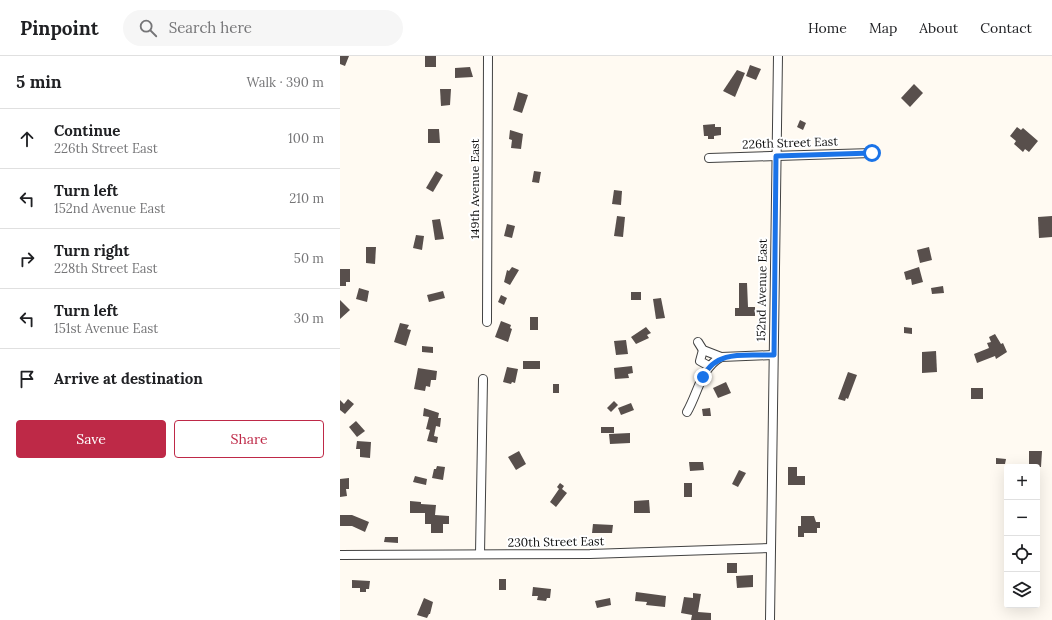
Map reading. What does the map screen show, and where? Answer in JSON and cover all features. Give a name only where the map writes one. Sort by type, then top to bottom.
[{"type":"street","name":"149th Avenue East","points":[[487,322],[488,56]]},
{"type":"street","name":"152nd Avenue East","points":[[770,620],[778,56]]},
{"type":"street","name":"226th Street East","points":[[709,158],[872,153]]},
{"type":"street","points":[[698,342],[702,350],[700,361],[709,366]]},
{"type":"street","points":[[702,350],[721,357],[774,355]]},
{"type":"street","points":[[687,412],[709,366],[721,357]]},
{"type":"street","points":[[480,554],[483,379]]},
{"type":"street","name":"230th Street East","points":[[340,555],[590,554],[771,548]]},
{"type":"building","points":[[340,56],[349,56],[345,66],[340,64]]},
{"type":"building","points":[[425,56],[436,56],[436,67],[425,67]]},
{"type":"building","points":[[750,65],[761,69],[756,80],[746,76]]},
{"type":"building","points":[[470,67],[473,77],[455,78],[455,68]]},
{"type":"building","points":[[737,70],[745,73],[735,97],[723,91]]},
{"type":"building","points":[[914,84],[923,93],[910,107],[901,98]]},
{"type":"building","points":[[440,89],[451,89],[450,105],[441,106]]},
{"type":"building","points":[[518,92],[528,95],[522,113],[513,110]]},
{"type":"building","points":[[800,120],[806,123],[803,130],[797,127]]},
{"type":"building","points":[[715,124],[715,127],[721,127],[721,135],[714,136],[714,139],[708,139],[708,136],[704,136],[703,125]]},
{"type":"building","points":[[1017,127],[1021,130],[1023,128],[1038,141],[1029,152],[1025,149],[1023,152],[1014,144],[1016,141],[1010,136]]},
{"type":"building","points":[[428,129],[439,129],[440,143],[428,143]]},
{"type":"building","points":[[510,130],[523,134],[521,149],[511,148],[512,140],[509,139]]},
{"type":"building","points":[[436,171],[443,175],[433,192],[426,188]]},
{"type":"building","points":[[534,171],[541,172],[539,183],[532,182]]},
{"type":"building","points":[[614,190],[622,191],[621,205],[612,204]]},
{"type":"building","points":[[617,216],[625,217],[623,237],[614,236]]},
{"type":"building","points":[[1052,216],[1052,237],[1039,238],[1038,217]]},
{"type":"building","points":[[440,219],[444,239],[435,240],[432,220]]},
{"type":"building","points":[[507,224],[515,226],[512,238],[504,236]]},
{"type":"building","points":[[416,235],[424,236],[422,250],[413,248]]},
{"type":"building","points":[[366,247],[376,247],[375,264],[366,263]]},
{"type":"building","points":[[929,247],[932,260],[920,263],[917,250]]},
{"type":"building","points":[[512,267],[519,270],[510,285],[504,282],[507,270],[509,271]]},
{"type":"building","points":[[919,267],[923,282],[912,285],[911,279],[906,280],[904,272]]},
{"type":"building","points":[[340,269],[350,269],[350,282],[346,282],[346,286],[340,286]]},
{"type":"building","points":[[739,283],[747,283],[748,307],[755,307],[755,316],[735,316],[735,308],[739,308]]},
{"type":"building","points":[[943,286],[944,293],[932,294],[931,288]]},
{"type":"building","points":[[359,288],[369,291],[367,302],[356,299]]},
{"type":"building","points":[[443,291],[445,298],[429,302],[427,295]]},
{"type":"building","points":[[631,292],[641,292],[641,300],[631,300]]},
{"type":"building","points":[[501,295],[507,298],[504,305],[498,302]]},
{"type":"building","points":[[661,298],[665,318],[656,319],[653,299]]},
{"type":"building","points":[[340,300],[350,310],[340,319]]},
{"type":"building","points":[[530,317],[538,317],[538,330],[530,330]]},
{"type":"building","points":[[501,321],[511,325],[510,328],[512,329],[508,342],[495,337]]},
{"type":"building","points":[[400,323],[409,325],[407,329],[411,330],[406,346],[394,342]]},
{"type":"building","points":[[646,327],[651,333],[647,335],[649,338],[636,344],[631,337]]},
{"type":"building","points":[[904,327],[912,328],[912,334],[904,333]]},
{"type":"building","points":[[995,334],[1001,344],[1003,343],[1007,352],[996,359],[995,356],[977,363],[974,354],[989,348],[987,343],[991,342],[989,337]]},
{"type":"building","points":[[626,340],[628,354],[616,355],[614,341]]},
{"type":"building","points":[[422,346],[433,347],[433,353],[422,352]]},
{"type":"building","points":[[936,351],[937,372],[922,373],[922,352]]},
{"type":"building","points":[[523,361],[540,361],[540,369],[523,369]]},
{"type":"building","points":[[632,366],[633,373],[628,374],[629,378],[615,379],[614,368]]},
{"type":"building","points":[[507,367],[518,369],[515,383],[512,382],[511,384],[503,382]]},
{"type":"building","points":[[418,368],[437,371],[436,380],[431,380],[430,387],[426,386],[425,391],[414,389]]},
{"type":"building","points":[[848,372],[857,375],[848,399],[846,398],[845,401],[838,399]]},
{"type":"building","points":[[726,382],[731,393],[718,398],[713,388]]},
{"type":"building","points":[[553,384],[559,384],[559,393],[553,393]]},
{"type":"building","points":[[971,388],[983,388],[983,399],[971,399]]},
{"type":"building","points":[[348,399],[354,404],[345,414],[340,410],[340,400],[344,404]]},
{"type":"building","points":[[614,401],[618,405],[611,412],[607,408]]},
{"type":"building","points":[[631,403],[634,410],[621,415],[618,408]]},
{"type":"building","points":[[424,408],[439,413],[438,418],[441,418],[440,427],[436,426],[434,436],[438,437],[437,443],[427,441],[430,430],[426,429],[429,417],[423,416]]},
{"type":"building","points":[[710,408],[711,416],[703,416],[702,409]]},
{"type":"building","points":[[356,421],[365,431],[357,437],[349,427]]},
{"type":"building","points":[[601,427],[614,427],[614,433],[601,433]]},
{"type":"building","points":[[630,433],[630,443],[610,444],[609,434]]},
{"type":"building","points":[[357,441],[371,442],[370,458],[360,457],[360,449],[356,449]]},
{"type":"building","points":[[519,451],[526,464],[516,470],[508,457]]},
{"type":"building","points":[[1029,451],[1042,451],[1041,467],[1040,464],[1029,464]]},
{"type":"building","points":[[996,458],[1006,459],[1005,464],[996,464]]},
{"type":"building","points":[[689,462],[703,462],[704,470],[690,471]]},
{"type":"building","points":[[437,466],[445,467],[443,480],[432,478],[434,469],[436,469]]},
{"type":"building","points":[[788,467],[797,467],[797,476],[805,476],[805,485],[788,485]]},
{"type":"building","points":[[739,470],[746,473],[738,487],[732,484]]},
{"type":"building","points":[[415,476],[427,479],[426,485],[413,482]]},
{"type":"building","points":[[349,478],[349,489],[346,489],[347,496],[340,497],[340,479]]},
{"type":"building","points":[[560,483],[564,486],[562,489],[567,493],[556,507],[550,502],[559,489],[557,487]]},
{"type":"building","points":[[684,483],[692,483],[692,497],[684,497]]},
{"type":"building","points":[[649,500],[650,513],[634,513],[634,501]]},
{"type":"building","points":[[410,501],[421,502],[421,504],[436,505],[435,515],[449,516],[449,524],[443,524],[443,533],[431,533],[431,524],[425,524],[425,513],[410,513]]},
{"type":"building","points":[[340,515],[352,515],[369,522],[365,532],[352,526],[340,526]]},
{"type":"building","points":[[801,516],[814,516],[816,522],[820,522],[820,528],[817,528],[817,533],[804,533],[804,537],[798,537],[798,526],[801,526]]},
{"type":"building","points":[[593,524],[613,525],[612,533],[592,533]]},
{"type":"building","points":[[385,537],[398,537],[398,543],[384,542]]},
{"type":"building","points":[[727,563],[737,563],[737,573],[727,573]]},
{"type":"building","points":[[753,575],[753,587],[737,588],[736,576]]},
{"type":"building","points":[[499,579],[506,579],[506,590],[499,590]]},
{"type":"building","points":[[352,580],[370,581],[369,589],[366,589],[366,592],[360,592],[360,588],[352,588]]},
{"type":"building","points":[[533,587],[551,589],[550,598],[547,598],[546,601],[537,600],[538,596],[532,596]]},
{"type":"building","points":[[636,592],[666,596],[665,607],[646,605],[647,602],[635,601]]},
{"type":"building","points":[[693,593],[701,594],[698,612],[711,613],[711,620],[691,620],[692,615],[681,613],[684,597],[693,598]]},
{"type":"building","points":[[424,598],[433,602],[430,614],[427,618],[417,615]]},
{"type":"building","points":[[610,598],[611,605],[597,608],[595,601]]},
{"type":"route","points":[[703,377],[709,366],[721,357],[774,355],[776,156],[872,153]]}]
